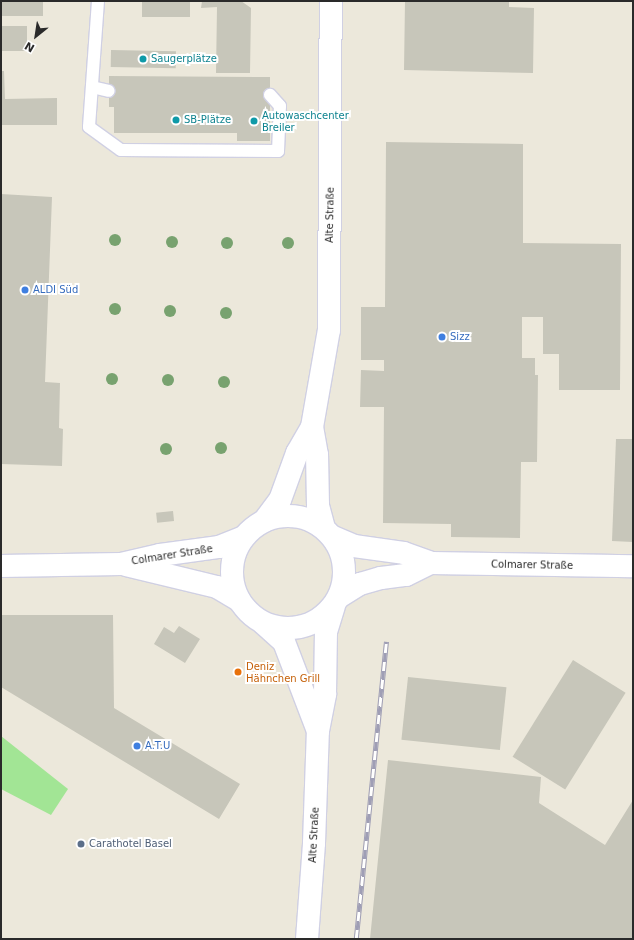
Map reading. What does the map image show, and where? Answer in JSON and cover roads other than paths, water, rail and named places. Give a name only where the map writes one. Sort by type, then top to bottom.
[{"type":"main road","name":"Alte Straße","points":[[328,533],[318,505],[316,455],[312,427],[329,330],[330,1]]},
{"type":"main road","name":"Alte Straße","points":[[264,521],[280,500],[297,454],[312,427]]},
{"type":"main road","points":[[279,516],[295,516],[310,520],[328,533],[345,566],[344,582],[336,601],[315,621],[293,628],[277,627],[262,622],[249,613],[239,600],[233,584],[232,567],[236,551],[244,537],[264,521],[279,516]]},
{"type":"main road","name":"Colmarer Straße","points":[[328,533],[354,546],[404,553],[431,563],[633,566]]},
{"type":"main road","name":"Colmarer Straße","points":[[1,566],[121,564],[160,555],[219,547],[244,537]]},
{"type":"main road","name":"Colmarer Straße","points":[[336,601],[360,584],[381,578],[406,575],[431,563]]},
{"type":"main road","name":"Colmarer Straße","points":[[121,564],[216,587],[239,600]]},
{"type":"main road","name":"Alte Straße","points":[[307,939],[314,843],[318,731],[325,694],[326,632],[336,601]]},
{"type":"main road","name":"Alte Straße","points":[[262,622],[284,642],[318,731]]},
{"type":"lane","points":[[98,1],[90,127],[121,150],[278,151],[280,106],[270,95]]},
{"type":"lane","points":[[92,87],[109,91]]},
{"type":"railway","points":[[356,939],[386,642]]},
{"type":"place","name":"Saugerplätze","points":[[143,59]]},
{"type":"place","name":"SB-Plätze","points":[[176,120]]},
{"type":"place","name":"Autowaschcenter Breiler","points":[[254,121]]},
{"type":"place","name":"ALDI Süd","points":[[25,290]]},
{"type":"place","name":"Sizz","points":[[442,337]]},
{"type":"place","name":"Deniz Hähnchen Grill","points":[[238,672]]},
{"type":"place","name":"A.T.U","points":[[137,746]]},
{"type":"place","name":"Carathotel Basel","points":[[81,844]]}]
